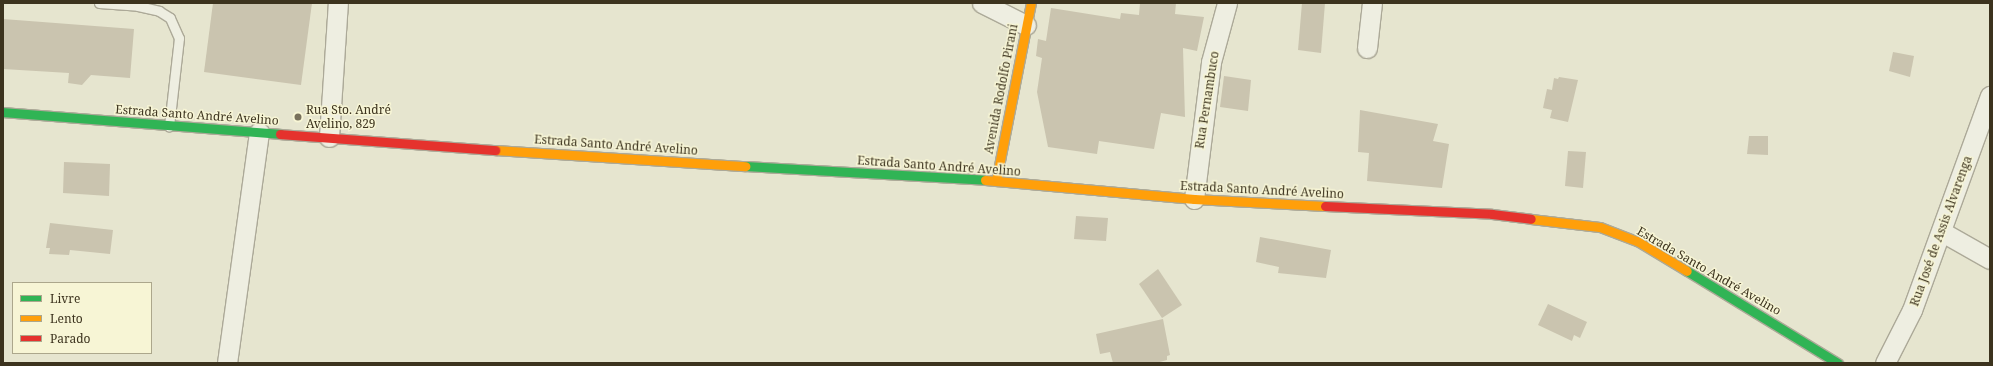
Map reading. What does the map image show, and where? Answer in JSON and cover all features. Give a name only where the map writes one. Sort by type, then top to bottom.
[{"type":"main road","name":"Avenida Rodolfo Pirani","points":[[996,181],[1031,3]]},
{"type":"main road","name":"Estrada Santo André Avelino","points":[[3,112],[169,126],[567,155],[996,181],[1194,199],[1492,214],[1600,227],[1637,241],[1838,363]]},
{"type":"street","points":[[329,137],[338,3]]},
{"type":"street","points":[[982,3],[1026,25]]},
{"type":"street","name":"Rua Pernambuco","points":[[1194,199],[1211,62],[1226,3]]},
{"type":"street","points":[[1367,48],[1372,3]]},
{"type":"street","name":"Rua José de Assis Alvarenga","points":[[1885,363],[1912,310],[1942,232],[1990,96]]},
{"type":"street","points":[[227,363],[259,132]]},
{"type":"street","points":[[1942,232],[1990,259]]},
{"type":"lane","points":[[99,3],[138,6],[159,11],[170,18],[178,38],[169,126]]},
{"type":"building","points":[[213,3],[312,3],[301,85],[204,72]]},
{"type":"building","points":[[1140,3],[1176,3],[1175,14],[1204,17],[1197,51],[1183,48],[1185,117],[1161,113],[1154,149],[1099,141],[1097,154],[1048,147],[1037,92],[1042,58],[1036,56],[1038,39],[1046,41],[1051,8],[1120,19],[1121,13],[1139,15]]},
{"type":"building","points":[[1302,3],[1325,3],[1321,53],[1298,50]]},
{"type":"building","points":[[3,19],[134,29],[130,78],[91,75],[82,85],[68,83],[69,73],[3,69]]},
{"type":"building","points":[[1893,52],[1914,56],[1910,77],[1889,71]]},
{"type":"building","points":[[1224,76],[1251,80],[1248,111],[1220,107]]},
{"type":"building","points":[[1559,77],[1578,80],[1568,122],[1550,118],[1552,110],[1543,108],[1547,89],[1552,90],[1554,78],[1558,79]]},
{"type":"building","points":[[1360,110],[1438,124],[1433,141],[1449,144],[1442,188],[1367,181],[1369,153],[1358,152]]},
{"type":"building","points":[[1749,136],[1768,136],[1768,155],[1747,154]]},
{"type":"building","points":[[1568,151],[1586,152],[1583,188],[1565,186]]},
{"type":"building","points":[[64,162],[110,164],[109,196],[63,193]]},
{"type":"building","points":[[1076,216],[1108,218],[1106,241],[1074,239]]},
{"type":"building","points":[[50,223],[113,230],[110,254],[70,250],[69,255],[49,254],[50,248],[46,248]]},
{"type":"building","points":[[1260,237],[1331,250],[1326,278],[1278,273],[1279,267],[1256,262]]},
{"type":"building","points":[[1158,269],[1182,305],[1162,318],[1139,284]]},
{"type":"building","points":[[1548,304],[1587,322],[1580,338],[1574,335],[1572,341],[1538,325]]},
{"type":"building","points":[[1163,319],[1170,355],[1167,356],[1167,360],[1156,363],[1113,363],[1110,352],[1100,354],[1096,334]]},
{"type":"traffic: fast","points":[[3,112],[280,134]]},
{"type":"traffic: fast","points":[[745,166],[985,180]]},
{"type":"traffic: fast","points":[[1687,271],[1838,363]]},
{"type":"traffic: slow","points":[[996,181],[1031,3]]},
{"type":"traffic: slow","points":[[495,150],[745,166]]},
{"type":"traffic: slow","points":[[985,180],[1194,199],[1325,206]]},
{"type":"traffic: slow","points":[[1531,219],[1600,227],[1637,241],[1687,271]]},
{"type":"traffic: jam","points":[[280,134],[495,150]]},
{"type":"traffic: jam","points":[[1325,206],[1492,214],[1531,219]]},
{"type":"place","name":"Rua Sto. André Avelino, 829","points":[[298,117]]}]
